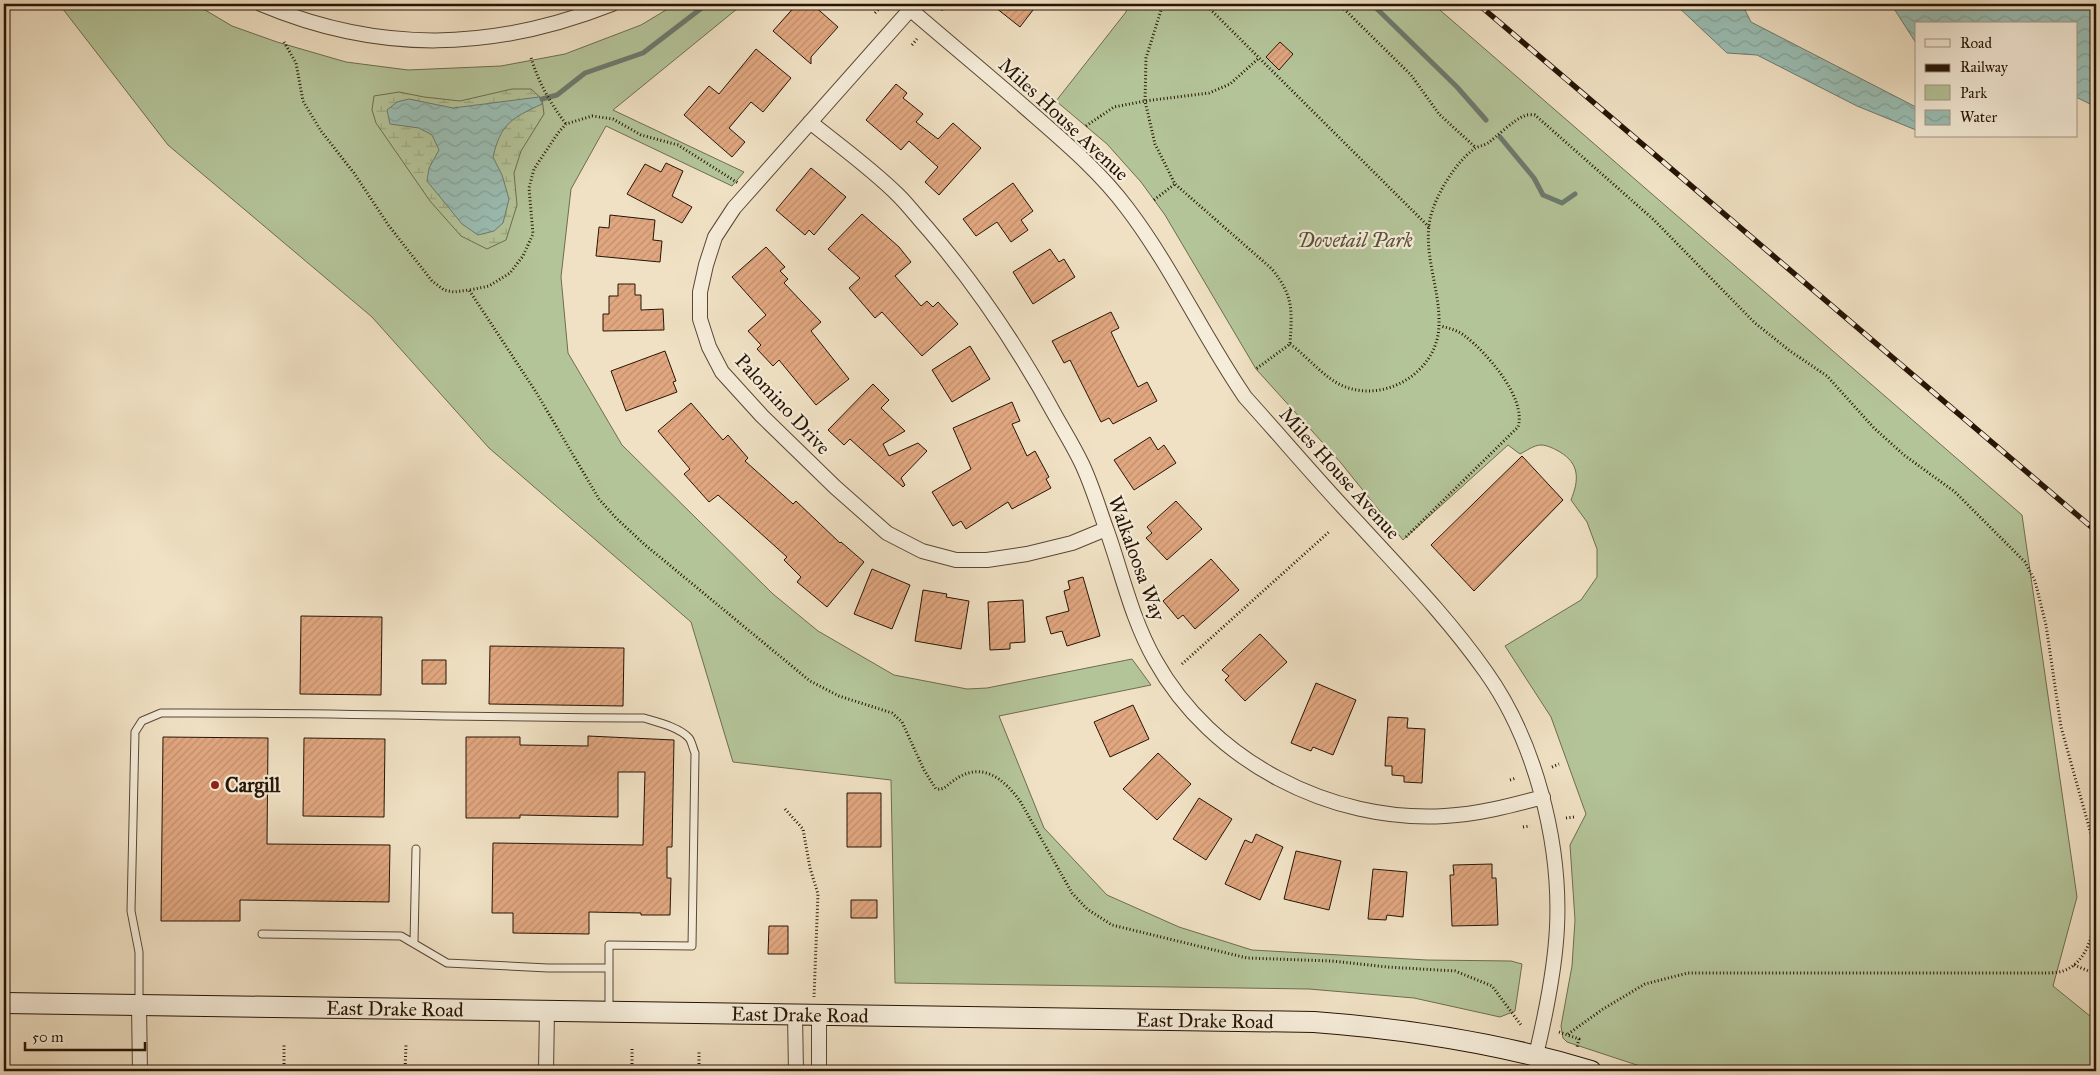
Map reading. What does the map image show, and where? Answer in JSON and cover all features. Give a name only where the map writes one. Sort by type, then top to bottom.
[{"type":"main road","name":"East Drake Road","points":[[4,1003],[1314,1022],[1411,1031],[1536,1055],[1591,1071]]},
{"type":"street","points":[[261,4],[292,17],[342,31],[380,38],[416,40],[491,36],[524,32],[576,18],[612,4]]},
{"type":"street","name":"Palomino Drive","points":[[910,6],[748,191],[715,237],[700,292],[700,319],[709,347],[722,372],[762,416],[835,487],[887,533],[922,551],[956,560],[987,560],[1027,554],[1072,543],[1106,529]]},
{"type":"street","name":"Miles House Avenue","points":[[910,6],[1057,135],[1094,170],[1127,207],[1152,245],[1222,364],[1245,397],[1426,597],[1487,674],[1518,732],[1543,797],[1556,875],[1558,925],[1555,962],[1536,1055]]},
{"type":"street","name":"Walkaloosa Way","points":[[810,122],[899,196],[944,248],[989,306],[1027,366],[1083,466],[1133,611],[1155,660],[1175,690],[1212,733],[1253,764],[1298,788],[1370,812],[1407,816],[1444,816],[1477,813],[1543,797]]},
{"type":"street","points":[[139,1006],[140,1071]]},
{"type":"street","points":[[546,1071],[547,1012]]},
{"type":"street","points":[[796,1071],[809,1016]]},
{"type":"street","points":[[809,1016],[819,1071]]},
{"type":"lane","points":[[139,1006],[139,952],[131,912],[135,732],[142,721],[161,713],[292,712],[440,717],[644,718],[660,722],[689,738],[695,753],[692,946],[608,945],[609,1012]]},
{"type":"lane","points":[[414,942],[416,849]]},
{"type":"lane","points":[[262,934],[401,936],[447,962],[548,968],[608,968]]},
{"type":"path","points":[[1163,4],[1146,58],[1145,101],[1155,144],[1175,184],[1272,269],[1284,285],[1291,302],[1290,344],[1328,378],[1344,386],[1375,390],[1392,388],[1417,373],[1430,357],[1440,326],[1439,307],[1430,255],[1430,217],[1446,181],[1475,148],[1484,146],[1524,115],[1535,115],[1654,220],[1755,323],[1790,351],[1827,376],[1874,428],[1904,455],[1955,492],[2026,562],[2035,580],[2046,625],[2060,727],[2096,852]]},
{"type":"path","points":[[1205,4],[1429,227]]},
{"type":"path","points":[[1339,4],[1411,75],[1439,114],[1475,148]]},
{"type":"path","points":[[941,10],[945,5]]},
{"type":"path","points":[[876,13],[879,9]]},
{"type":"path","points":[[912,44],[917,39]]},
{"type":"path","points":[[284,42],[296,63],[302,101],[321,131],[354,173],[389,226],[432,281],[444,290],[454,292],[490,286],[510,273],[523,256],[533,234],[529,188],[534,169],[566,124],[592,116],[613,119],[641,135],[678,145],[732,178],[748,191]]},
{"type":"path","points":[[532,58],[545,94],[566,124]]},
{"type":"path","points":[[1086,126],[1114,107],[1209,93],[1230,84],[1259,58]]},
{"type":"path","points":[[1154,200],[1175,184]]},
{"type":"path","points":[[469,290],[536,392],[599,499],[616,518],[644,544],[810,680],[838,696],[878,708],[902,722],[924,770],[936,788],[941,789],[955,779],[977,772],[993,774],[1002,780],[1011,788],[1020,801],[1072,893],[1087,909],[1101,919],[1112,925],[1133,931],[1166,937],[1247,958],[1322,961],[1455,971],[1492,986],[1521,1025]]},
{"type":"path","points":[[1406,537],[1518,427],[1519,423],[1518,410],[1513,394],[1506,379],[1493,362],[1465,336],[1455,330],[1440,326]]},
{"type":"path","points":[[1256,368],[1290,344]]},
{"type":"path","points":[[1182,664],[1330,531]]},
{"type":"path","points":[[1552,767],[1559,764]]},
{"type":"path","points":[[1510,780],[1516,778]]},
{"type":"path","points":[[785,809],[804,829],[810,868],[818,894],[809,1016]]},
{"type":"path","points":[[1566,818],[1574,817]]},
{"type":"path","points":[[1523,827],[1530,826]]},
{"type":"path","points":[[1568,1034],[1611,1003],[1645,984],[1688,974],[2043,974],[2061,972],[2074,966],[2088,946],[2093,930],[2096,904]]},
{"type":"path","points":[[2093,930],[2096,939]]},
{"type":"path","points":[[2074,966],[2096,974]]},
{"type":"path","points":[[1559,1032],[1579,1039],[1577,1047]]},
{"type":"path","points":[[284,1044],[284,1071]]},
{"type":"path","points":[[405,1071],[406,1045]]},
{"type":"path","points":[[632,1049],[632,1071]]},
{"type":"path","points":[[699,1050],[699,1071]]},
{"type":"green space","points":[[59,4],[195,4],[232,26],[277,42],[346,62],[408,70],[501,66],[565,54],[641,25],[676,4],[743,4],[613,110],[744,172],[732,186],[606,126],[571,189],[561,277],[568,353],[622,445],[773,594],[818,631],[894,675],[967,689],[987,688],[1132,659],[1151,685],[999,716],[1044,828],[1107,895],[1179,927],[1252,950],[1427,960],[1511,961],[1522,964],[1515,1011],[1500,1017],[1414,998],[1309,989],[895,983],[891,780],[733,762],[691,622],[489,448],[372,317],[168,145]]},
{"type":"green space","name":"Dovetail Park","points":[[1127,4],[1433,4],[2022,515],[2077,897],[2053,986],[2090,1016],[2096,1017],[2096,1061],[2083,1071],[1655,1071],[1567,1042],[1563,1038],[1561,1026],[1572,966],[1575,920],[1570,845],[1586,814],[1551,717],[1505,646],[1581,600],[1597,577],[1597,549],[1587,522],[1571,500],[1576,479],[1574,467],[1567,457],[1548,446],[1536,446],[1520,454],[1508,445],[1403,540],[1341,463],[1256,369],[1165,215],[1141,182],[1107,144],[1056,101],[1126,12]]},
{"type":"green space","points":[[512,89],[531,89],[542,99],[544,114],[521,151],[514,173],[517,205],[506,240],[487,249],[461,236],[430,201],[376,123],[372,110],[374,96],[399,92],[460,101]]},
{"type":"water","points":[[1675,4],[1742,4],[1751,22],[1915,106],[1915,130],[1857,106],[1757,55],[1727,53]]},
{"type":"water","points":[[1891,4],[2096,4],[2096,107],[2078,98],[2078,22],[1915,22],[1915,41]]},
{"type":"water","points":[[539,97],[542,99],[542,104],[515,118],[500,136],[493,157],[502,175],[509,199],[503,223],[494,231],[478,235],[462,224],[427,181],[429,168],[439,150],[432,135],[419,128],[390,124],[387,110],[397,102],[409,99],[453,108]]},
{"type":"building","points":[[797,4],[812,4],[838,27],[811,57],[811,64],[773,31]]},
{"type":"building","points":[[991,4],[1025,4],[1033,10],[1020,27]]},
{"type":"building","points":[[1280,42],[1293,54],[1279,70],[1266,57]]},
{"type":"building","points":[[756,49],[791,78],[763,112],[751,102],[729,128],[745,142],[732,157],[684,115],[709,86],[719,94]]},
{"type":"building","points":[[896,84],[907,93],[903,98],[923,114],[916,122],[938,139],[953,123],[981,148],[939,195],[925,182],[938,167],[909,141],[901,150],[866,120]]},
{"type":"building","points":[[666,163],[683,171],[672,196],[692,207],[682,223],[627,194],[645,164],[661,172]]},
{"type":"building","points":[[811,168],[846,197],[814,235],[809,230],[805,235],[776,210]]},
{"type":"building","points":[[1013,183],[1033,211],[1021,220],[1028,230],[1011,242],[997,222],[976,236],[963,219]]},
{"type":"building","points":[[862,214],[899,247],[911,262],[895,276],[921,306],[927,301],[933,307],[938,302],[958,324],[922,356],[882,312],[875,318],[849,288],[860,278],[828,249]]},
{"type":"building","points":[[610,215],[655,220],[653,240],[662,241],[660,262],[596,256],[599,227],[609,228]]},
{"type":"building","points":[[766,247],[785,267],[780,271],[788,279],[784,283],[821,322],[811,331],[849,379],[816,405],[779,360],[773,366],[757,349],[761,345],[748,331],[766,315],[732,277]]},
{"type":"building","points":[[1050,249],[1059,262],[1064,259],[1075,277],[1033,304],[1013,272]]},
{"type":"building","points":[[618,284],[635,284],[635,295],[641,295],[641,310],[663,309],[664,330],[603,331],[603,314],[609,314],[609,296],[618,296]]},
{"type":"building","points":[[1111,312],[1119,328],[1111,332],[1138,387],[1147,382],[1157,401],[1113,424],[1109,418],[1101,422],[1070,360],[1064,363],[1052,341]]},
{"type":"building","points":[[970,346],[990,379],[952,402],[932,370]]},
{"type":"building","points":[[665,351],[676,381],[673,382],[677,392],[626,411],[611,371]]},
{"type":"building","points":[[873,384],[889,400],[881,408],[905,431],[883,444],[889,456],[918,443],[927,451],[901,478],[905,485],[903,487],[850,439],[844,445],[828,430]]},
{"type":"building","points":[[1012,402],[1020,421],[1012,424],[1027,456],[1035,451],[1049,477],[1046,479],[1051,488],[1012,509],[1008,502],[966,529],[961,521],[953,526],[932,492],[971,469],[953,428]]},
{"type":"building","points":[[691,403],[723,440],[728,435],[748,458],[745,461],[793,504],[796,501],[840,543],[864,562],[827,607],[797,582],[801,577],[784,560],[787,557],[718,495],[709,502],[684,474],[690,469],[658,431]]},
{"type":"building","points":[[1150,437],[1158,450],[1164,445],[1176,463],[1134,490],[1114,460]]},
{"type":"building","points":[[1522,456],[1563,500],[1474,591],[1431,545]]},
{"type":"building","points":[[1176,501],[1202,529],[1167,560],[1146,538],[1152,533],[1147,527]]},
{"type":"building","points":[[1211,559],[1239,590],[1195,629],[1183,615],[1178,619],[1163,601]]},
{"type":"building","points":[[872,569],[910,585],[892,629],[854,614]]},
{"type":"building","points":[[1083,577],[1100,636],[1067,646],[1062,631],[1051,634],[1046,617],[1069,611],[1064,591],[1070,589],[1068,581]]},
{"type":"building","points":[[923,590],[947,594],[946,597],[969,601],[961,649],[915,641]]},
{"type":"building","points":[[1023,600],[1025,642],[1010,643],[1010,649],[990,650],[988,602]]},
{"type":"building","points":[[301,616],[382,617],[381,695],[300,694]]},
{"type":"building","points":[[1260,634],[1287,662],[1245,701],[1225,680],[1229,676],[1222,670]]},
{"type":"building","points":[[490,646],[624,648],[623,706],[489,704]]},
{"type":"building","points":[[422,660],[446,660],[446,684],[422,684]]},
{"type":"building","points":[[1316,683],[1356,700],[1333,755],[1313,747],[1311,751],[1291,743]]},
{"type":"building","points":[[1133,705],[1149,739],[1110,757],[1094,722]]},
{"type":"building","points":[[1388,717],[1408,718],[1407,728],[1425,729],[1422,783],[1404,782],[1404,776],[1392,775],[1392,766],[1385,766]]},
{"type":"building","points":[[588,736],[674,740],[672,847],[667,847],[667,878],[671,878],[670,915],[589,912],[589,934],[513,933],[513,913],[492,913],[493,843],[643,845],[645,772],[618,772],[618,817],[520,815],[520,818],[466,818],[466,737],[520,737],[520,745],[588,746]]},
{"type":"building","name":"Cargill","points":[[163,737],[268,738],[267,844],[390,845],[389,902],[240,900],[240,921],[161,921]]},
{"type":"building","points":[[304,738],[385,739],[384,817],[303,816]]},
{"type":"building","points":[[1158,753],[1191,784],[1157,820],[1123,789]]},
{"type":"building","points":[[847,793],[881,793],[881,847],[847,847]]},
{"type":"building","points":[[1199,798],[1232,819],[1206,860],[1173,839]]},
{"type":"building","points":[[1256,834],[1283,847],[1260,900],[1225,884],[1245,840],[1252,843]]},
{"type":"building","points":[[1296,851],[1341,861],[1329,910],[1284,899]]},
{"type":"building","points":[[1492,864],[1492,878],[1496,878],[1498,925],[1452,926],[1450,875],[1454,875],[1453,865]]},
{"type":"building","points":[[1373,869],[1407,872],[1403,917],[1387,915],[1386,920],[1368,919]]},
{"type":"building","points":[[851,900],[877,900],[877,918],[851,918]]},
{"type":"building","points":[[769,926],[788,926],[788,954],[768,954]]},
{"type":"waterway","points":[[542,99],[557,95],[585,73],[643,53],[707,4]]},
{"type":"waterway","points":[[1372,4],[1457,87],[1486,120]]},
{"type":"waterway","points":[[1500,137],[1534,178],[1543,195],[1562,203],[1575,194]]},
{"type":"railway","points":[[1478,4],[2096,531]]},
{"type":"place","name":"Cargill","points":[[215,785]]}]
